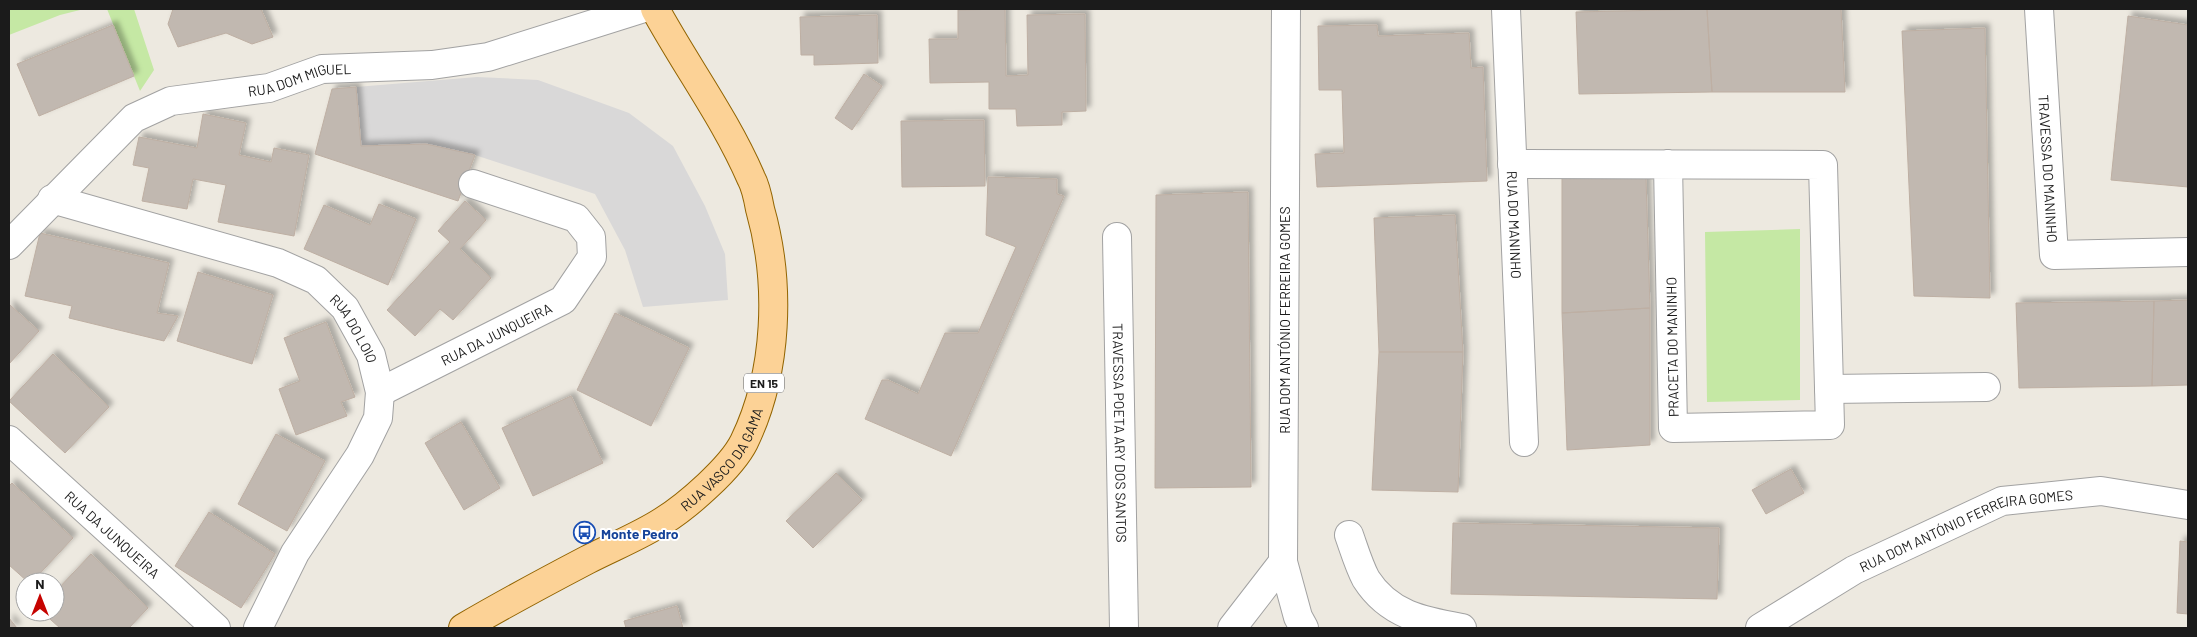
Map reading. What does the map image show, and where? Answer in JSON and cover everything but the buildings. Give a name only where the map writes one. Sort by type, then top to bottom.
[{"type":"main road","name":"RUA VASCO DA GAMA","points":[[463,628],[526,591],[663,521],[692,499],[720,473],[743,444],[755,414],[764,383],[771,336],[773,276],[767,233],[752,180],[714,104],[671,38],[655,9]]},
{"type":"street","name":"RUA DOM MIGUEL","points":[[9,245],[52,199],[134,118],[171,102],[268,88],[322,69],[432,64],[488,57],[641,9]]},
{"type":"street","name":"RUA DOM ANTÓNIO FERREIRA GOMES","points":[[1286,9],[1283,562],[1298,617],[1304,628]]},
{"type":"street","name":"RUA DO MANINHO","points":[[1506,9],[1524,442]]},
{"type":"street","name":"TRAVESSA DO MANINHO","points":[[2039,9],[2054,255],[2188,252]]},
{"type":"street","name":"PRACETA DO MANINHO","points":[[1512,164],[1668,164],[1823,165],[1830,425],[1674,428],[1668,164]]},
{"type":"street","name":"RUA DA JUNQUEIRA","points":[[380,392],[563,300],[592,258],[591,237],[576,218],[473,184]]},
{"type":"street","name":"RUA DO LOIO","points":[[52,199],[278,263],[316,280],[345,308],[371,355],[380,392],[378,418],[360,455],[295,553],[258,628]]},
{"type":"street","name":"TRAVESSA POETA ARY DOS SANTOS","points":[[1117,237],[1124,628]]},
{"type":"street","points":[[1829,389],[1986,386]]},
{"type":"street","name":"RUA DA JUNQUEIRA","points":[[9,440],[216,628]]},
{"type":"street","name":"RUA DOM ANTÓNIO FERREIRA GOMES","points":[[1760,628],[1854,570],[2002,501],[2102,492],[2188,505]]},
{"type":"street","points":[[1349,536],[1366,578],[1388,605],[1422,621],[1462,628]]},
{"type":"street","points":[[1232,628],[1283,562]]},
{"type":"shaded area","points":[[477,77],[538,80],[629,113],[673,146],[705,206],[725,254],[728,300],[643,307],[625,250],[595,194],[475,155],[426,144],[361,146],[356,87]]},
{"type":"green space","points":[[9,9],[84,9],[60,15],[9,35]]},
{"type":"green space","points":[[107,9],[134,9],[154,70],[140,91]]},
{"type":"green space","points":[[1800,229],[1800,400],[1707,402],[1705,232]]},
{"type":"place","name":"Monte Pedro","points":[[585,533]]}]
